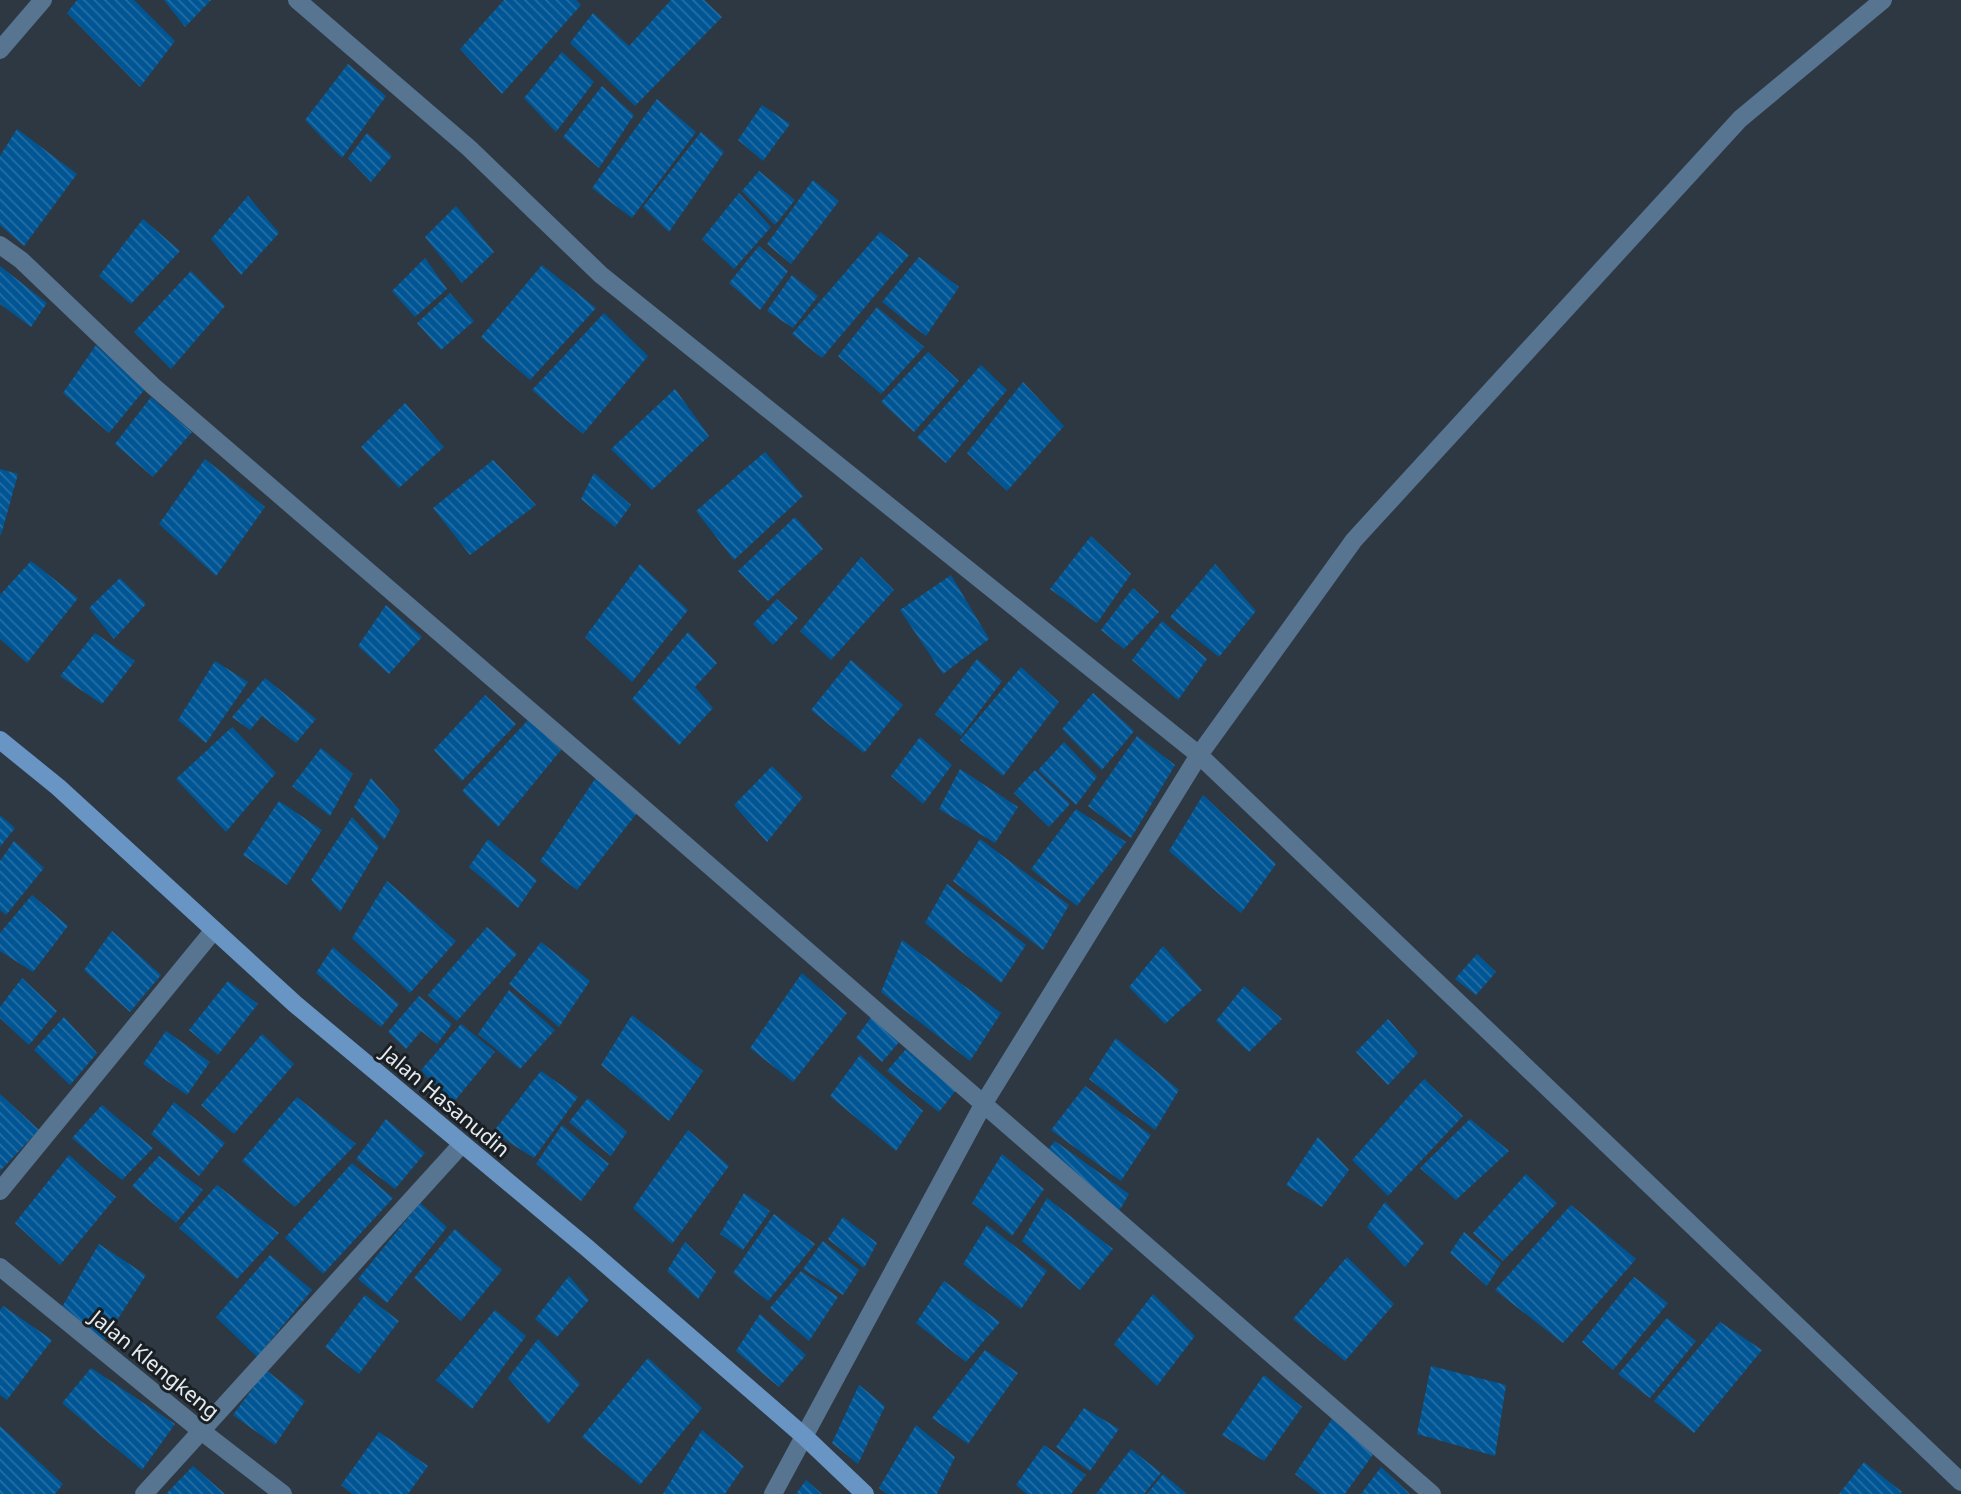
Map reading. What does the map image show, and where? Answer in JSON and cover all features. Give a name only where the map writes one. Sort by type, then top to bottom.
[{"type":"main road","name":"Jalan Hasanudin","points":[[0,740],[58,787],[295,1004],[586,1247],[805,1437],[865,1494]]},
{"type":"street","points":[[0,50],[43,0]]},
{"type":"street","points":[[298,0],[469,148],[601,275],[1199,755],[1961,1482]]},
{"type":"street","points":[[773,1494],[984,1103],[1199,755],[1354,540],[1740,119],[1883,0]]},
{"type":"street","points":[[0,245],[21,260],[153,386],[984,1103],[1432,1494]]},
{"type":"street","points":[[0,1191],[214,930]]},
{"type":"street","points":[[144,1494],[462,1144]]},
{"type":"street","name":"Jalan Klengkeng","points":[[0,1267],[283,1494]]},
{"type":"building","points":[[77,0],[134,0],[175,41],[140,87],[67,13]]},
{"type":"building","points":[[164,0],[211,0],[185,27]]},
{"type":"building","points":[[504,0],[576,0],[581,5],[502,94],[460,49]]},
{"type":"building","points":[[671,0],[704,0],[722,17],[635,106],[570,43],[593,13],[629,46]]},
{"type":"building","points":[[562,52],[594,82],[556,132],[524,98]]},
{"type":"building","points":[[348,64],[386,96],[342,158],[305,120]]},
{"type":"building","points":[[602,86],[634,115],[599,168],[563,137]]},
{"type":"building","points":[[657,99],[696,132],[632,218],[592,188]]},
{"type":"building","points":[[762,105],[790,124],[763,161],[738,140]]},
{"type":"building","points":[[17,129],[77,174],[24,246],[0,225],[0,156]]},
{"type":"building","points":[[701,132],[724,152],[669,232],[643,207]]},
{"type":"building","points":[[367,133],[392,156],[371,182],[348,158]]},
{"type":"building","points":[[759,171],[795,200],[775,225],[742,191]]},
{"type":"building","points":[[813,180],[839,201],[791,264],[767,244]]},
{"type":"building","points":[[739,193],[771,227],[734,269],[702,239]]},
{"type":"building","points":[[248,196],[279,233],[241,275],[211,239]]},
{"type":"building","points":[[456,206],[494,252],[462,283],[425,237]]},
{"type":"building","points":[[143,219],[180,251],[131,304],[99,276]]},
{"type":"building","points":[[880,232],[909,255],[822,358],[792,334]]},
{"type":"building","points":[[759,246],[788,271],[760,310],[729,283]]},
{"type":"building","points":[[919,257],[959,287],[926,336],[882,302]]},
{"type":"building","points":[[425,258],[447,289],[415,317],[392,291]]},
{"type":"building","points":[[542,265],[596,308],[530,380],[481,337]]},
{"type":"building","points":[[0,266],[47,303],[31,327],[0,304]]},
{"type":"building","points":[[191,271],[225,306],[171,369],[134,332]]},
{"type":"building","points":[[792,275],[818,296],[793,328],[767,311]]},
{"type":"building","points":[[450,293],[474,321],[441,350],[417,323]]},
{"type":"building","points":[[877,307],[924,347],[881,394],[838,356]]},
{"type":"building","points":[[604,313],[648,356],[583,434],[532,390]]},
{"type":"building","points":[[96,345],[145,389],[109,433],[63,393]]},
{"type":"building","points":[[928,352],[959,381],[914,432],[881,402]]},
{"type":"building","points":[[981,365],[1007,390],[946,463],[917,438]]},
{"type":"building","points":[[1023,382],[1064,426],[1007,491],[967,453]]},
{"type":"building","points":[[675,389],[709,436],[652,490],[611,449]]},
{"type":"building","points":[[151,397],[192,432],[153,477],[115,444]]},
{"type":"building","points":[[405,403],[444,447],[399,488],[361,447]]},
{"type":"building","points":[[765,452],[803,496],[734,560],[696,511]]},
{"type":"building","points":[[205,459],[265,507],[216,576],[159,524]]},
{"type":"building","points":[[493,460],[536,505],[470,555],[433,508]]},
{"type":"building","points":[[0,469],[18,474],[1,535],[0,534]]},
{"type":"building","points":[[594,473],[631,505],[615,527],[581,499]]},
{"type":"building","points":[[795,517],[823,549],[768,601],[738,571]]},
{"type":"building","points":[[1091,536],[1131,574],[1097,623],[1050,589]]},
{"type":"building","points":[[861,557],[894,590],[831,660],[800,631]]},
{"type":"building","points":[[31,561],[78,598],[27,663],[0,639],[0,595]]},
{"type":"building","points":[[640,564],[688,610],[632,682],[585,637]]},
{"type":"building","points":[[1215,564],[1256,611],[1219,657],[1170,617]]},
{"type":"building","points":[[951,575],[989,639],[943,674],[900,610]]},
{"type":"building","points":[[120,578],[146,604],[114,639],[89,608]]},
{"type":"building","points":[[1133,588],[1159,612],[1124,649],[1101,630]]},
{"type":"building","points":[[777,599],[798,618],[773,645],[753,624]]},
{"type":"building","points":[[386,605],[422,637],[389,674],[358,646]]},
{"type":"building","points":[[1162,621],[1207,659],[1178,700],[1132,660]]},
{"type":"building","points":[[688,632],[717,663],[695,687],[713,708],[679,745],[632,699]]},
{"type":"building","points":[[95,633],[135,661],[102,704],[60,676]]},
{"type":"building","points":[[977,659],[1002,681],[961,736],[935,714]]},
{"type":"building","points":[[851,660],[903,705],[864,753],[811,710]]},
{"type":"building","points":[[215,661],[248,682],[206,743],[178,720]]},
{"type":"building","points":[[1021,667],[1059,702],[1003,776],[960,740]]},
{"type":"building","points":[[265,678],[316,719],[296,743],[262,716],[250,730],[232,717]]},
{"type":"building","points":[[1093,693],[1134,731],[1102,770],[1062,729]]},
{"type":"building","points":[[485,695],[516,724],[462,781],[434,750]]},
{"type":"building","points":[[529,719],[561,750],[498,827],[462,791]]},
{"type":"building","points":[[232,727],[276,773],[226,832],[176,779]]},
{"type":"building","points":[[1137,736],[1175,765],[1131,838],[1088,806]]},
{"type":"building","points":[[920,737],[952,765],[923,804],[891,776]]},
{"type":"building","points":[[1064,742],[1097,777],[1076,805],[1038,770]]},
{"type":"building","points":[[321,748],[353,774],[330,816],[292,786]]},
{"type":"building","points":[[772,766],[803,797],[767,842],[734,805]]},
{"type":"building","points":[[960,769],[1018,807],[995,843],[939,809]]},
{"type":"building","points":[[1035,770],[1070,804],[1049,827],[1014,793]]},
{"type":"building","points":[[597,776],[637,813],[577,890],[540,861]]},
{"type":"building","points":[[371,778],[400,811],[384,840],[354,807]]},
{"type":"building","points":[[1203,795],[1276,864],[1241,913],[1169,851]]},
{"type":"building","points":[[279,801],[322,830],[287,885],[243,855]]},
{"type":"building","points":[[1076,809],[1126,842],[1077,906],[1031,869]]},
{"type":"building","points":[[0,815],[15,828],[0,847]]},
{"type":"building","points":[[352,817],[379,847],[340,912],[311,880]]},
{"type":"building","points":[[488,839],[537,880],[518,908],[469,867]]},
{"type":"building","points":[[980,839],[1069,905],[1043,950],[953,881]]},
{"type":"building","points":[[14,841],[44,868],[6,915],[0,910],[0,861]]},
{"type":"building","points":[[387,881],[456,941],[410,993],[352,938]]},
{"type":"building","points":[[947,884],[1026,945],[1001,983],[925,923]]},
{"type":"building","points":[[32,895],[68,926],[33,972],[0,951],[0,933]]},
{"type":"building","points":[[487,927],[517,954],[457,1021],[428,995]]},
{"type":"building","points":[[112,931],[161,975],[130,1012],[84,970]]},
{"type":"building","points":[[902,940],[1001,1013],[970,1061],[881,992]]},
{"type":"building","points":[[541,942],[590,981],[559,1027],[509,984]]},
{"type":"building","points":[[1163,946],[1202,990],[1165,1024],[1129,987]]},
{"type":"building","points":[[333,947],[399,1004],[381,1027],[316,973]]},
{"type":"building","points":[[1477,954],[1496,972],[1476,995],[1455,979]]},
{"type":"building","points":[[802,973],[847,1013],[793,1082],[750,1048]]},
{"type":"building","points":[[22,978],[57,1011],[29,1045],[0,1018],[0,1007]]},
{"type":"building","points":[[228,981],[258,1004],[218,1055],[189,1030]]},
{"type":"building","points":[[1244,986],[1282,1019],[1249,1052],[1216,1021]]},
{"type":"building","points":[[509,990],[555,1030],[520,1069],[478,1034]]},
{"type":"building","points":[[419,996],[452,1024],[437,1044],[421,1031],[406,1049],[388,1032]]},
{"type":"building","points":[[632,1015],[703,1071],[669,1121],[601,1065]]},
{"type":"building","points":[[872,1016],[900,1041],[882,1062],[856,1038]]},
{"type":"building","points":[[64,1017],[97,1053],[70,1085],[34,1050]]},
{"type":"building","points":[[1388,1019],[1418,1053],[1388,1085],[1356,1052]]},
{"type":"building","points":[[461,1024],[495,1052],[452,1104],[421,1070]]},
{"type":"building","points":[[166,1031],[210,1062],[187,1095],[143,1064]]},
{"type":"building","points":[[262,1034],[294,1064],[234,1134],[201,1105]]},
{"type":"building","points":[[1116,1038],[1179,1090],[1155,1130],[1089,1079]]},
{"type":"building","points":[[906,1049],[956,1090],[939,1112],[887,1071]]},
{"type":"building","points":[[860,1055],[923,1111],[896,1151],[830,1096]]},
{"type":"building","points":[[541,1071],[578,1097],[534,1158],[493,1132]]},
{"type":"building","points":[[1424,1079],[1463,1116],[1388,1196],[1352,1160]]},
{"type":"building","points":[[1085,1086],[1151,1135],[1121,1181],[1051,1130]]},
{"type":"building","points":[[0,1094],[39,1130],[0,1171]]},
{"type":"building","points":[[297,1097],[356,1144],[295,1207],[242,1161]]},
{"type":"building","points":[[588,1098],[627,1132],[611,1156],[569,1122]]},
{"type":"building","points":[[174,1102],[225,1143],[199,1176],[151,1134]]},
{"type":"building","points":[[102,1105],[153,1148],[122,1180],[72,1138]]},
{"type":"building","points":[[386,1119],[425,1153],[395,1189],[356,1159]]},
{"type":"building","points":[[1470,1119],[1509,1151],[1456,1200],[1420,1168]]},
{"type":"building","points":[[562,1125],[609,1164],[581,1201],[536,1164]]},
{"type":"building","points":[[688,1130],[729,1166],[672,1244],[633,1208]]},
{"type":"building","points":[[1318,1137],[1349,1170],[1322,1207],[1286,1185]]},
{"type":"building","points":[[1055,1141],[1129,1194],[1118,1213],[1047,1151]]},
{"type":"building","points":[[1002,1154],[1044,1189],[1012,1236],[972,1203]]},
{"type":"building","points":[[69,1155],[116,1197],[60,1265],[15,1223]]},
{"type":"building","points":[[159,1156],[203,1190],[176,1223],[132,1186]]},
{"type":"building","points":[[352,1163],[393,1198],[323,1274],[285,1238]]},
{"type":"building","points":[[1526,1174],[1557,1203],[1503,1261],[1473,1233]]},
{"type":"building","points":[[217,1185],[279,1233],[237,1279],[179,1228]]},
{"type":"building","points":[[744,1193],[770,1211],[743,1250],[720,1234]]},
{"type":"building","points":[[1047,1198],[1113,1249],[1080,1290],[1022,1241]]},
{"type":"building","points":[[1385,1202],[1424,1243],[1405,1267],[1367,1227]]},
{"type":"building","points":[[420,1203],[447,1227],[387,1303],[358,1279]]},
{"type":"building","points":[[1571,1205],[1636,1259],[1563,1343],[1495,1290]]},
{"type":"building","points":[[774,1214],[815,1244],[768,1301],[733,1273]]},
{"type":"building","points":[[843,1217],[877,1243],[864,1268],[828,1239]]},
{"type":"building","points":[[987,1225],[1047,1271],[1021,1309],[963,1264]]},
{"type":"building","points":[[455,1229],[502,1270],[461,1321],[414,1278]]},
{"type":"building","points":[[1464,1232],[1501,1263],[1487,1286],[1450,1253]]},
{"type":"building","points":[[823,1241],[859,1270],[843,1295],[803,1269]]},
{"type":"building","points":[[685,1242],[716,1272],[698,1299],[667,1271]]},
{"type":"building","points":[[99,1244],[146,1275],[103,1342],[59,1312]]},
{"type":"building","points":[[270,1255],[312,1290],[257,1357],[216,1317]]},
{"type":"building","points":[[1347,1257],[1394,1304],[1345,1361],[1293,1319]]},
{"type":"building","points":[[801,1271],[838,1297],[809,1341],[770,1308]]},
{"type":"building","points":[[569,1276],[589,1300],[557,1337],[535,1319]]},
{"type":"building","points":[[1634,1277],[1668,1303],[1613,1370],[1582,1342]]},
{"type":"building","points":[[944,1281],[1000,1322],[966,1362],[916,1323]]},
{"type":"building","points":[[1153,1294],[1195,1336],[1157,1386],[1114,1344]]},
{"type":"building","points":[[365,1295],[399,1321],[359,1374],[325,1347]]},
{"type":"building","points":[[3,1306],[52,1340],[7,1400],[0,1395],[0,1310]]},
{"type":"building","points":[[495,1310],[526,1336],[472,1409],[436,1380]]},
{"type":"building","points":[[760,1314],[806,1355],[779,1387],[736,1351]]},
{"type":"building","points":[[1667,1318],[1696,1341],[1650,1398],[1618,1374]]},
{"type":"building","points":[[1720,1322],[1762,1350],[1694,1433],[1654,1401]]},
{"type":"building","points":[[538,1339],[580,1384],[548,1424],[508,1378]]},
{"type":"building","points":[[985,1350],[1018,1373],[968,1444],[932,1418]]},
{"type":"building","points":[[648,1358],[702,1408],[640,1485],[582,1437]]},
{"type":"building","points":[[1431,1366],[1506,1385],[1495,1456],[1417,1434]]},
{"type":"building","points":[[91,1368],[175,1424],[142,1470],[62,1403]]},
{"type":"building","points":[[266,1370],[305,1401],[275,1445],[233,1415]]},
{"type":"building","points":[[1264,1375],[1302,1407],[1264,1461],[1222,1435]]},
{"type":"building","points":[[859,1385],[885,1406],[858,1464],[832,1443]]},
{"type":"building","points":[[1084,1408],[1119,1429],[1090,1471],[1056,1447]]},
{"type":"building","points":[[1332,1419],[1374,1453],[1345,1494],[1320,1494],[1295,1474]]},
{"type":"building","points":[[916,1425],[955,1457],[937,1494],[887,1494],[879,1488]]},
{"type":"building","points":[[0,1426],[63,1484],[55,1494],[0,1494]]},
{"type":"building","points":[[702,1430],[744,1466],[725,1494],[663,1494]]},
{"type":"building","points":[[379,1432],[428,1466],[408,1494],[352,1494],[341,1485]]},
{"type":"building","points":[[1044,1445],[1086,1475],[1071,1494],[1027,1494],[1016,1485]]},
{"type":"building","points":[[1131,1449],[1161,1473],[1144,1494],[1096,1494]]},
{"type":"building","points":[[1864,1462],[1902,1492],[1839,1494]]},
{"type":"building","points":[[193,1466],[225,1494],[166,1494]]},
{"type":"building","points":[[1381,1467],[1410,1494],[1361,1494]]},
{"type":"building","points":[[1163,1474],[1187,1494],[1147,1494]]},
{"type":"building","points":[[806,1480],[822,1494],[796,1494]]}]
